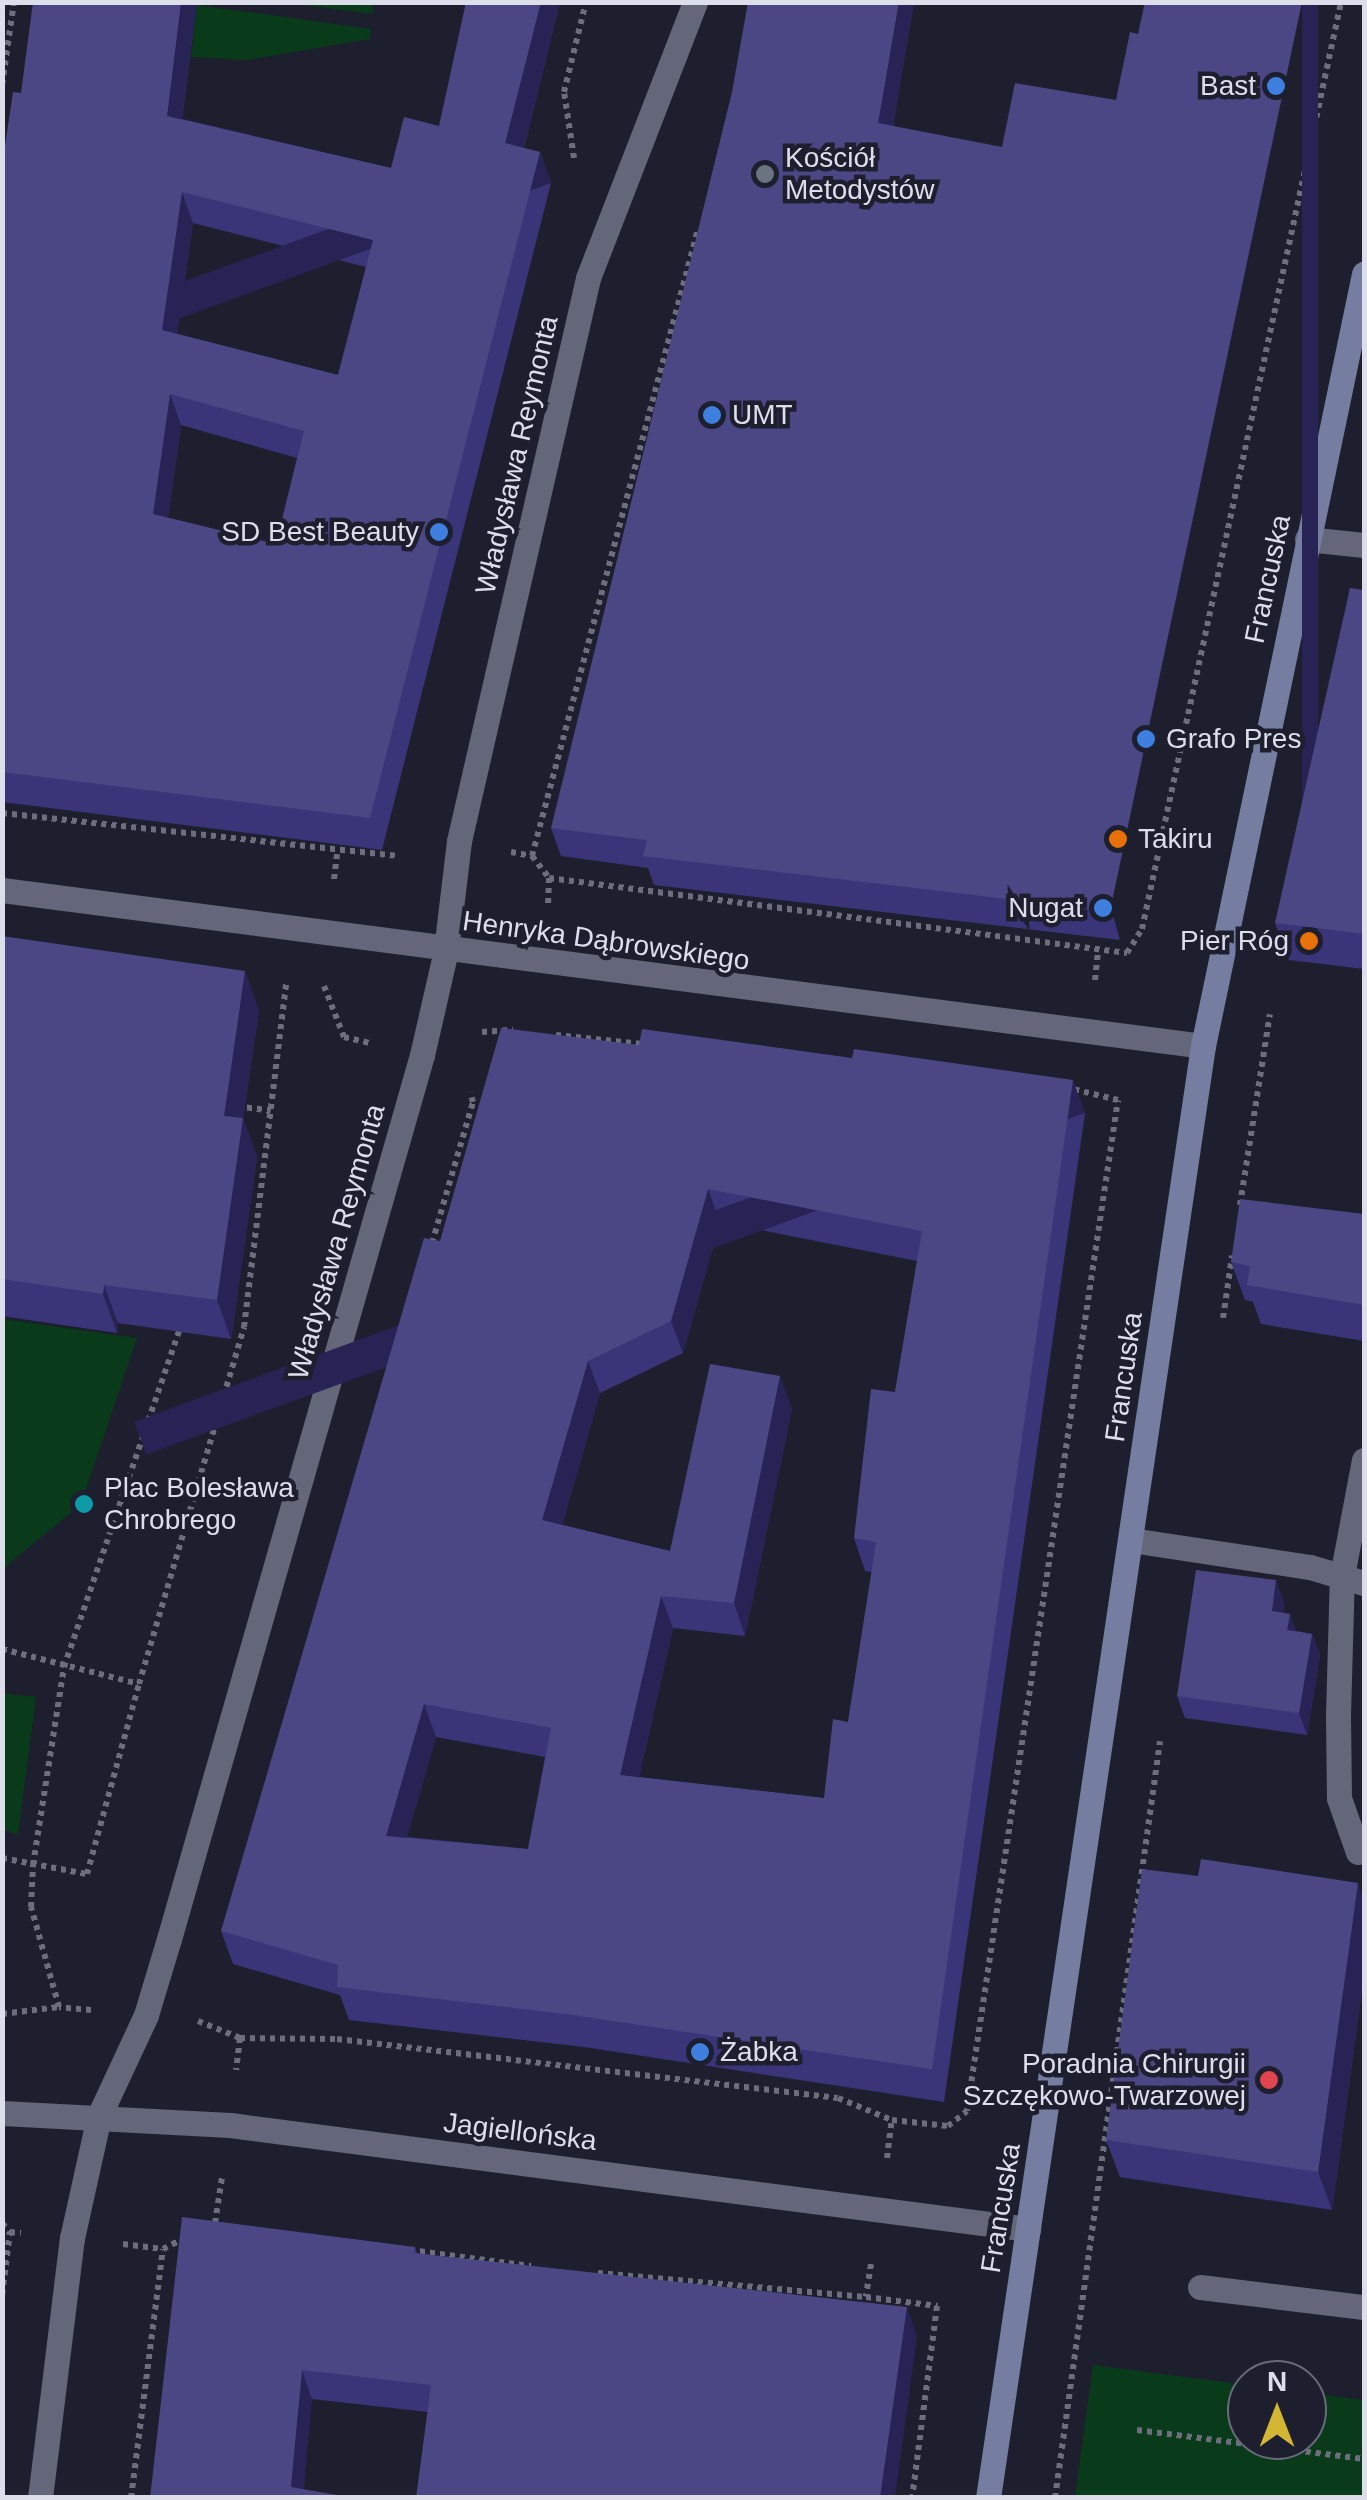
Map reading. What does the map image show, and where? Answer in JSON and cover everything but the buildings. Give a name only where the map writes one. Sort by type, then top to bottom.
[{"type":"street","name":"Władysława Reymonta","points":[[40,2498],[72,2238],[99,2116],[146,2014],[169,1939],[422,1056],[446,950],[459,841],[588,278],[694,2]]},
{"type":"street","name":"Francuska","points":[[988,2498],[1203,1046],[1364,274]]},
{"type":"street","points":[[1307,539],[1364,545]]},
{"type":"street","name":"Henryka Dąbrowskiego","points":[[2,890],[1203,1046]]},
{"type":"street","points":[[1358,1852],[1339,1798],[1364,1460]]},
{"type":"street","points":[[1131,1540],[1353,1579]]},
{"type":"street","name":"Jagiellońska","points":[[2,2113],[247,2127],[1028,2229]]},
{"type":"street","points":[[1200,2286],[1364,2307]]},
{"type":"path","points":[[2,85],[14,2]]},
{"type":"path","points":[[548,878],[1127,952],[1142,929],[1341,2]]},
{"type":"path","points":[[532,856],[702,214]]},
{"type":"path","points":[[2,813],[336,854]]},
{"type":"path","points":[[2,1858],[87,1874],[244,1328],[286,984]]},
{"type":"path","points":[[538,1033],[656,1046]]},
{"type":"path","points":[[240,2038],[336,2039],[838,2098],[892,2120],[948,2126],[968,2111],[1118,1100],[1065,1088]]},
{"type":"path","points":[[232,1105],[271,1111]]},
{"type":"path","points":[[1240,1210],[1245,1172]]},
{"type":"path","points":[[1222,1323],[1234,1248]]},
{"type":"path","points":[[33,1865],[64,1667],[179,1331]]},
{"type":"path","points":[[2,1649],[139,1684]]},
{"type":"path","points":[[1055,2498],[1160,1738]]},
{"type":"path","points":[[2,2014],[59,2007]]},
{"type":"path","points":[[866,2297],[892,2120]]},
{"type":"path","points":[[2,2223],[10,2232],[163,2249],[215,2223],[230,2225]]},
{"type":"path","points":[[2,2295],[10,2232]]},
{"type":"path","points":[[390,2248],[539,2267]]},
{"type":"path","points":[[131,2498],[163,2249]]},
{"type":"path","points":[[578,2271],[937,2306],[912,2498]]},
{"type":"path","points":[[1137,2430],[1364,2460]]},
{"type":"green space","points":[[373,2],[372,14],[289,3]]},
{"type":"green space","points":[[197,5],[371,29],[370,39],[247,60],[191,57]]},
{"type":"green space","points":[[3,1319],[137,1338],[81,1504],[5,1567]]},
{"type":"green space","points":[[2,1693],[36,1697],[18,1834],[3,1830]]},
{"type":"green space","points":[[1093,2365],[1227,2382],[1227,2460],[1327,2460],[1327,2395],[1364,2400],[1364,2497],[1075,2497]]},
{"type":"place","name":"Bast","points":[[1276,86]]},
{"type":"place","name":"Kościół Metodystów","points":[[765,174]]},
{"type":"place","name":"UMT","points":[[712,415]]},
{"type":"place","name":"SD Best Beauty","points":[[439,532]]},
{"type":"place","name":"Grafo Pres","points":[[1146,739]]},
{"type":"place","name":"Takiru","points":[[1118,839]]},
{"type":"place","name":"Nugat","points":[[1103,908]]},
{"type":"place","name":"Pier Róg","points":[[1309,941]]},
{"type":"place","name":"Plac Bolesława Chrobrego","points":[[84,1504]]},
{"type":"place","name":"Żabka","points":[[700,2052]]},
{"type":"place","name":"Poradnia Chirurgii Szczękowo-Twarzowej","points":[[1269,2080]]}]
